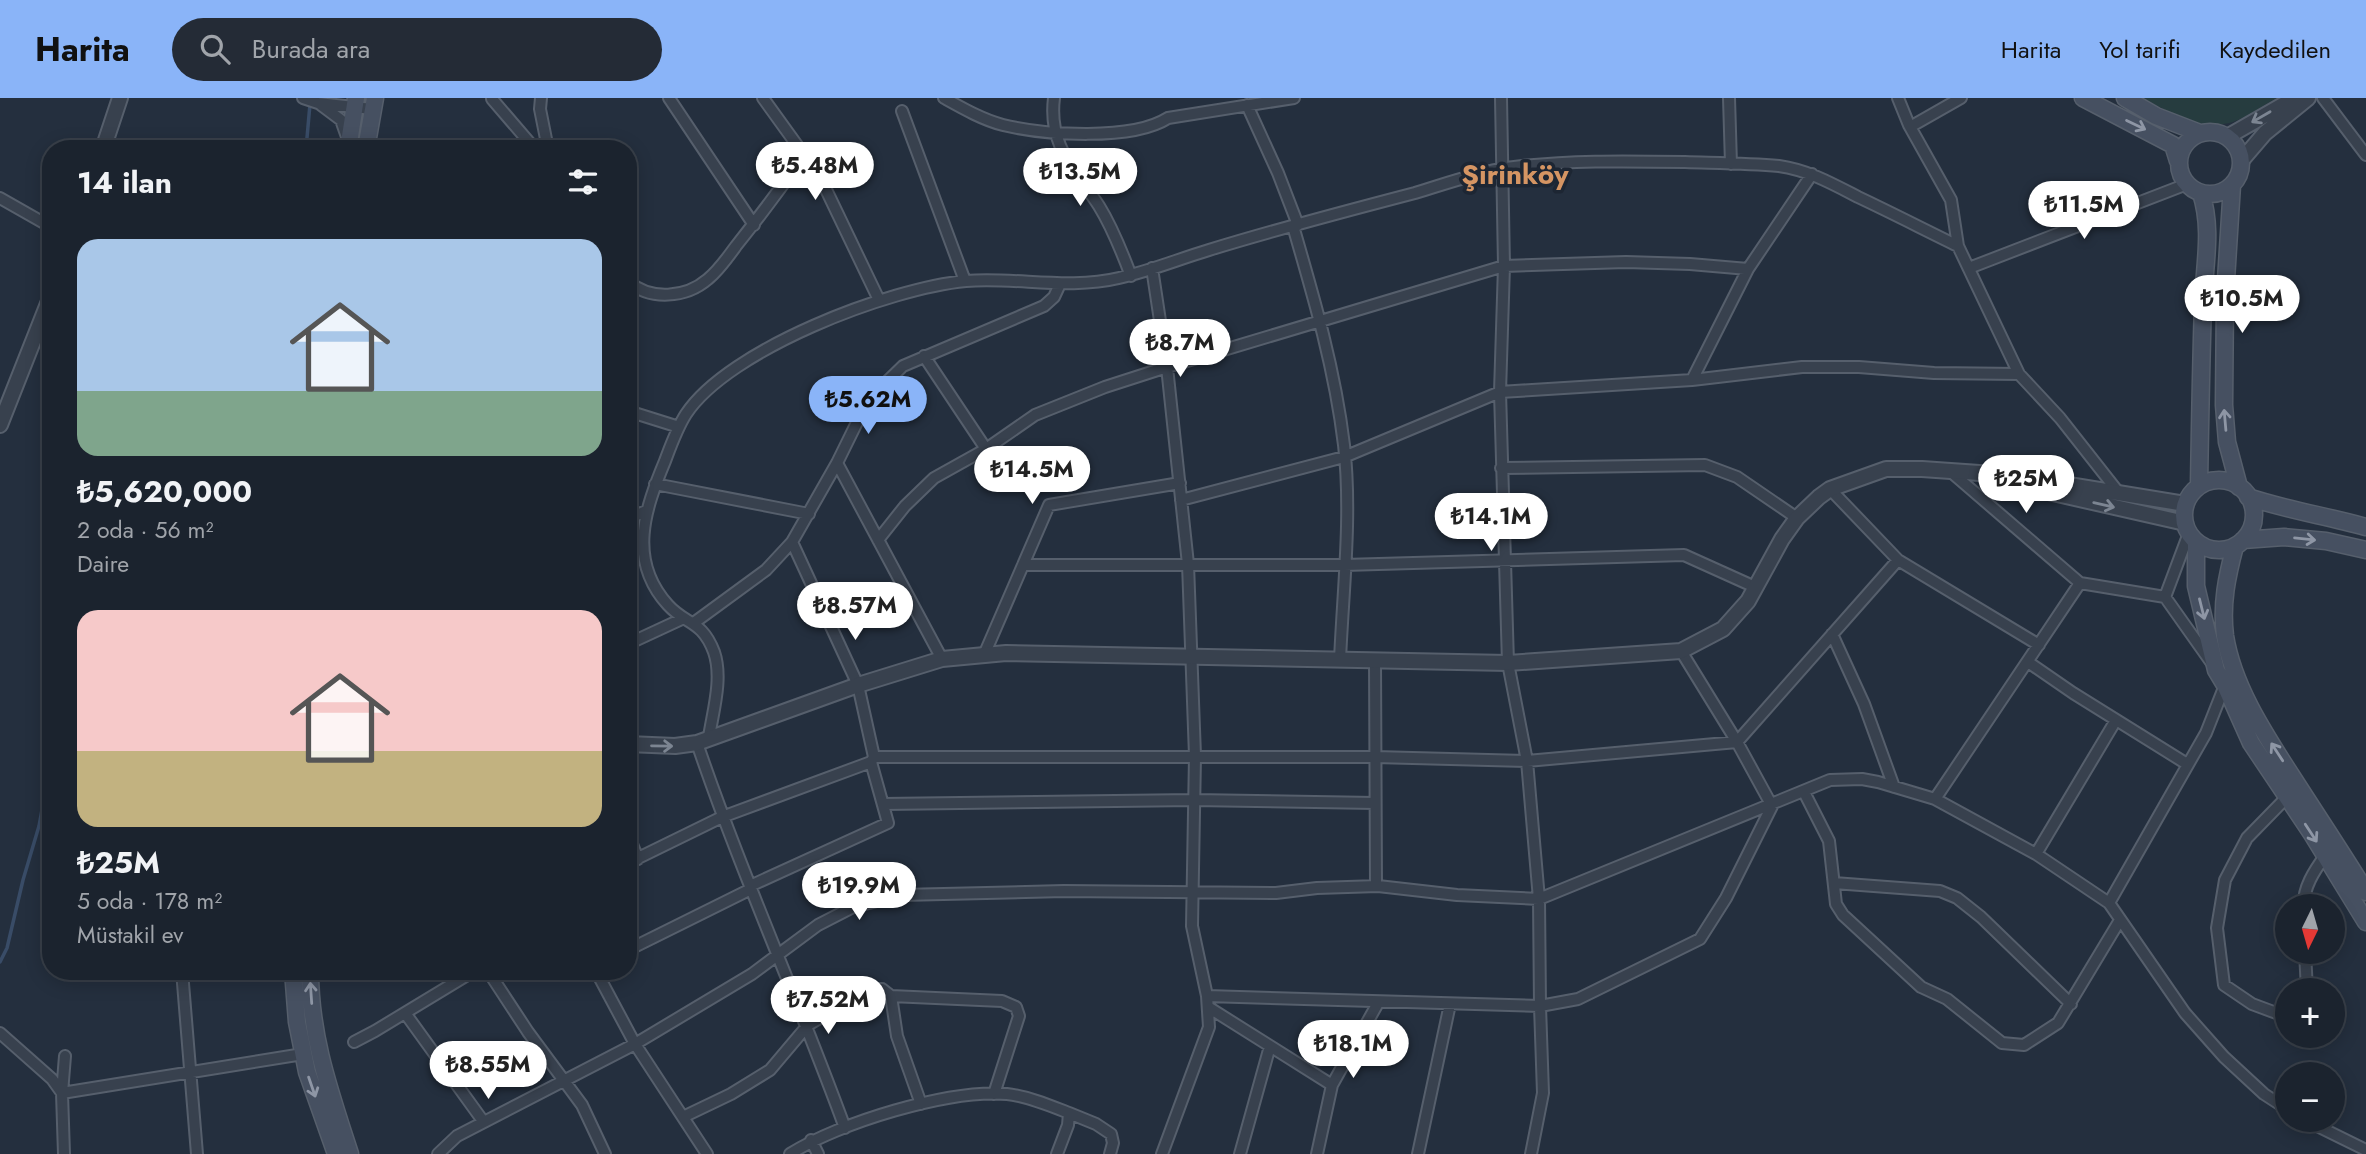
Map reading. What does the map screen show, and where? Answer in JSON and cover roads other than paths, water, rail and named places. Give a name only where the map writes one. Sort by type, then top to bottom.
[{"type":"main road","points":[[2083,98],[2173,145],[2179,172],[2194,189],[2206,210],[2209,237],[2203,306],[2199,486]]},
{"type":"main road","points":[[2124,98],[2156,116],[2200,133],[2219,133],[2234,144],[2241,161],[2237,178],[2232,185],[2218,193],[2194,189]]},
{"type":"main road","points":[[351,140],[355,102]]},
{"type":"main road","points":[[367,140],[373,103]]},
{"type":"main road","points":[[2178,161],[2185,144],[2200,133]]},
{"type":"main road","points":[[2232,185],[2226,272],[2224,405],[2227,442],[2244,492],[2252,505],[2252,524],[2239,543],[2225,583],[2225,635],[2231,662],[2260,725],[2366,892]]},
{"type":"main road","points":[[2366,527],[2282,508],[2220,480],[2199,486],[2185,504],[2196,586],[2216,670],[2251,743],[2366,922]]},
{"type":"main road","points":[[2190,533],[2215,550],[2239,543],[2284,537],[2326,541],[2366,550]]},
{"type":"main road","points":[[294,980],[297,1022],[307,1072],[336,1154]]},
{"type":"main road","points":[[311,980],[318,1051],[350,1154]]},
{"type":"street","points":[[106,140],[120,98]]},
{"type":"street","points":[[303,98],[318,103],[341,120],[348,140]]},
{"type":"street","points":[[541,98],[540,109],[546,140]]},
{"type":"street","points":[[669,98],[754,225]]},
{"type":"street","points":[[762,98],[820,177],[879,300]]},
{"type":"street","points":[[944,98],[1002,125],[1056,133],[1094,134],[1156,126],[1168,118],[1294,98]]},
{"type":"street","points":[[1054,98],[1056,133],[1060,149],[1100,208],[1131,276]]},
{"type":"street","points":[[1501,98],[1504,266],[1500,392],[1508,663],[1527,761],[1539,899],[1539,1006],[1543,1093],[1531,1154]]},
{"type":"street","points":[[1729,98],[1731,164]]},
{"type":"street","points":[[1898,98],[1910,127],[1951,200],[1958,246],[2019,374],[2060,418],[2119,494]]},
{"type":"street","points":[[1910,127],[1961,98]]},
{"type":"street","points":[[2227,137],[2295,98]]},
{"type":"street","points":[[2241,161],[2265,133],[2308,98]]},
{"type":"street","points":[[2323,98],[2366,155]]},
{"type":"street","points":[[492,99],[527,140]]},
{"type":"street","points":[[318,103],[373,103]]},
{"type":"street","points":[[1247,105],[1278,173],[1296,225],[1321,321],[1334,385],[1344,457],[1344,565],[1340,660]]},
{"type":"street","points":[[902,111],[965,281]]},
{"type":"street","points":[[637,287],[645,292],[663,296],[695,287],[708,280],[754,225],[804,154]]},
{"type":"street","points":[[845,1128],[808,1025],[777,957],[722,817],[703,740],[716,687],[716,663],[707,639],[664,600],[648,570],[642,545],[646,511],[679,427],[698,398],[727,374],[815,326],[879,300],[935,285],[1007,280],[1060,284],[1097,283],[1131,276],[1296,225],[1503,169],[1608,160],[1783,167],[1812,174],[1958,246]]},
{"type":"street","points":[[1692,380],[1748,269],[1812,174]]},
{"type":"street","points":[[1969,268],[2194,189]]},
{"type":"street","points":[[0,198],[42,221]]},
{"type":"street","points":[[878,540],[905,506],[934,478],[986,449],[1045,410],[1167,367],[1504,266],[1626,262],[1748,269]]},
{"type":"street","points":[[1152,268],[1167,367],[1188,564],[1195,757],[1192,926],[1207,1002],[1209,1027],[1162,1154]]},
{"type":"street","points":[[637,640],[689,620],[766,570],[792,542],[809,514],[868,400],[903,366],[1044,306],[1054,297],[1060,284]]},
{"type":"street","points":[[0,425],[3,405],[42,316]]},
{"type":"street","points":[[925,356],[986,449]]},
{"type":"street","points":[[1181,500],[1344,457],[1500,392],[1692,380],[1802,367],[2019,374]]},
{"type":"street","points":[[637,414],[679,427]]},
{"type":"street","points":[[837,463],[942,659]]},
{"type":"street","points":[[1502,468],[1705,465],[1719,468],[1737,477],[1797,518]]},
{"type":"street","points":[[637,744],[675,746],[703,740],[858,685],[942,659],[1006,653],[1508,663],[1681,651],[1723,629],[1748,601],[1774,551],[1797,518],[1830,489],[1886,469],[2008,475],[2185,504]]},
{"type":"street","points":[[1959,473],[2190,533],[2165,597]]},
{"type":"street","points":[[1959,473],[2080,583],[2165,597],[2216,670]]},
{"type":"street","points":[[984,655],[1049,505],[1180,483]]},
{"type":"street","points":[[655,484],[809,514]]},
{"type":"street","points":[[1830,489],[1898,560],[2039,645]]},
{"type":"street","points":[[637,515],[646,511]]},
{"type":"street","points":[[637,945],[888,822],[872,759],[858,685],[792,542]]},
{"type":"street","points":[[1023,565],[1344,565],[1684,555],[1755,587]]},
{"type":"street","points":[[637,859],[722,817],[872,759],[1375,757],[1527,761],[1737,742],[1898,560]]},
{"type":"street","points":[[1936,799],[2080,583]]},
{"type":"street","points":[[1832,634],[1864,704],[1894,787]]},
{"type":"street","points":[[1681,651],[1737,742],[1772,806]]},
{"type":"street","points":[[1375,661],[1376,886]]},
{"type":"street","points":[[2028,662],[2187,764]]},
{"type":"street","points":[[2109,904],[2206,733],[2225,685]]},
{"type":"street","points":[[2036,854],[2116,720]]},
{"type":"street","points":[[439,1154],[457,1136],[483,1121],[635,1044],[777,957],[818,925],[853,906],[901,895],[1064,891],[1276,893],[1317,888],[1376,886],[1457,895],[1539,899],[1772,806],[1830,780],[1862,779],[1936,799],[2036,854],[2109,904],[2185,1013],[2224,1057],[2275,1101]]},
{"type":"street","points":[[1804,792],[1829,841],[1836,904],[1843,915],[1921,987],[1947,999],[2002,1043],[2024,1045],[2058,1023],[2120,920]]},
{"type":"street","points":[[2275,1013],[2252,1004],[2224,985],[2217,928],[2225,880],[2247,838],[2287,797]]},
{"type":"street","points":[[883,804],[1194,800],[1375,803]]},
{"type":"street","points":[[1207,1002],[1539,1006],[1578,999],[1700,939],[1726,898],[1772,806]]},
{"type":"street","points":[[2304,894],[2317,867],[2326,856]]},
{"type":"street","points":[[1834,883],[1940,891],[1957,898],[1981,917],[2071,1004]]},
{"type":"street","points":[[183,980],[197,1154]]},
{"type":"street","points":[[354,1042],[459,980]]},
{"type":"street","points":[[494,980],[582,1105],[605,1154]]},
{"type":"street","points":[[601,980],[635,1044],[707,1154]]},
{"type":"street","points":[[683,1117],[731,1094],[770,1070],[808,1025],[867,990],[882,989],[891,996],[1002,1001],[1016,1007],[1019,1016],[994,1094]]},
{"type":"street","points":[[891,996],[897,1036],[921,1104]]},
{"type":"street","points":[[1207,1002],[1332,1085]]},
{"type":"street","points":[[1317,1154],[1332,1085],[1378,1003]]},
{"type":"street","points":[[1418,1154],[1450,1004]]},
{"type":"street","points":[[405,1013],[483,1121]]},
{"type":"street","points":[[0,1033],[52,1079],[62,1093]]},
{"type":"street","points":[[1240,1154],[1270,1046]]},
{"type":"street","points":[[62,1093],[303,1054]]},
{"type":"street","points":[[64,1154],[62,1093],[65,1056]]},
{"type":"street","points":[[790,1154],[811,1140],[921,1104],[972,1094],[1009,1094],[1096,1124],[1111,1134],[1113,1143],[1110,1154]]},
{"type":"street","points":[[1058,1154],[1068,1125],[1069,1113]]},
{"type":"street","points":[[2329,1132],[2366,1150]]},
{"type":"street","points":[[811,1140],[818,1154]]},
{"type":"waterway","points":[[307,140],[310,104]]},
{"type":"waterway","points":[[0,962],[7,948],[42,810]]},
{"type":"district","name":"Şirinköy","points":[[1515,174]]}]
